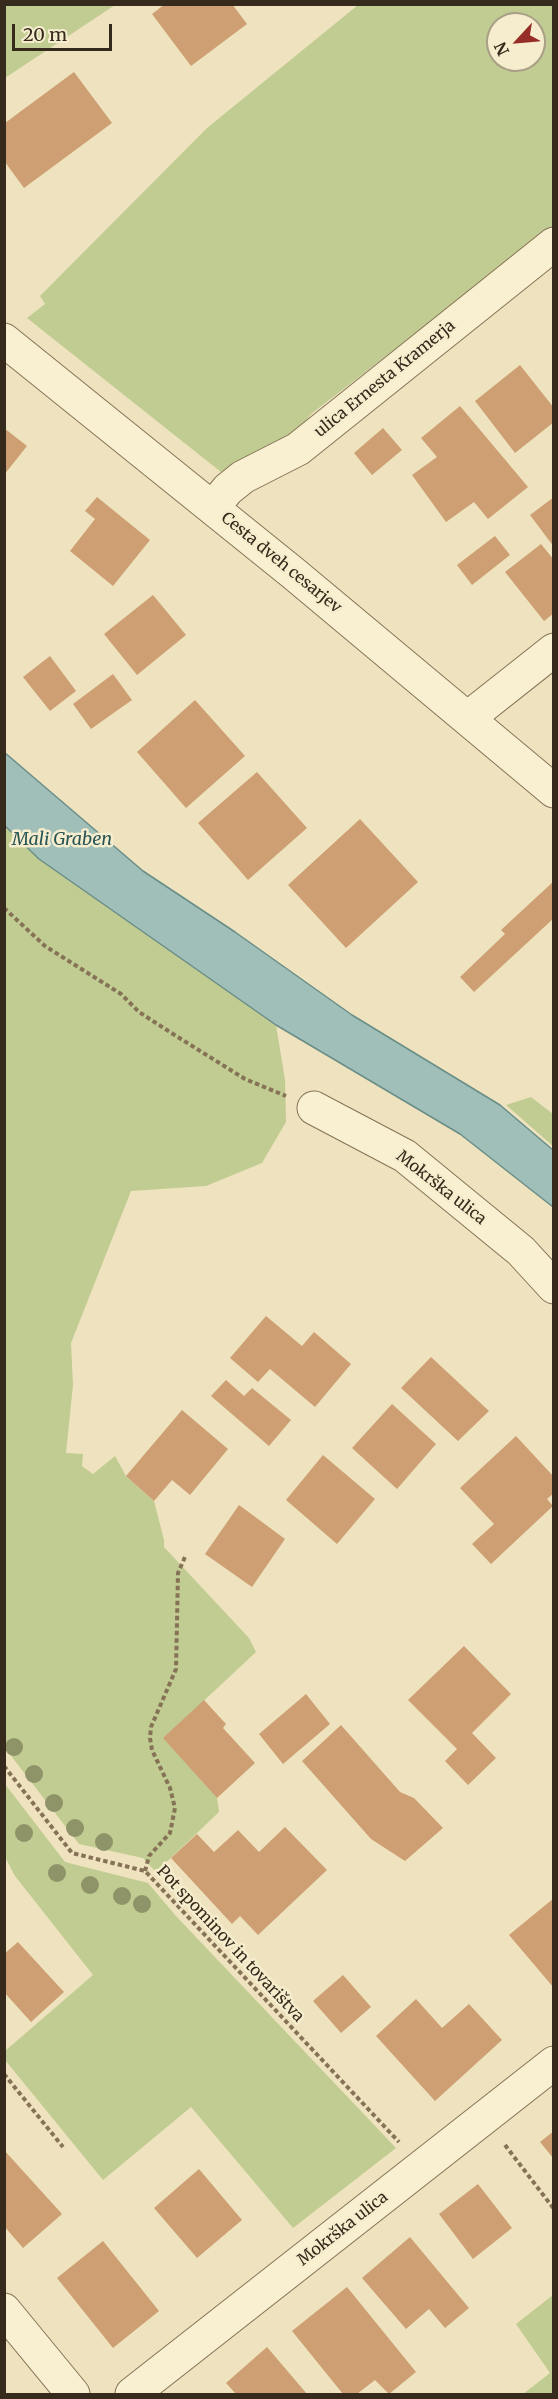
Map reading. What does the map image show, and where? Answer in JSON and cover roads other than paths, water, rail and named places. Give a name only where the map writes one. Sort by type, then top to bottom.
[{"type":"street","name":"ulica Ernesta Kramerja","points":[[213,507],[236,483],[298,449],[554,244]]},
{"type":"street","name":"Cesta dveh cesarjev","points":[[4,340],[213,507],[554,790]]},
{"type":"street","points":[[468,718],[554,650]]},
{"type":"street","name":"Mokrška ulica","points":[[314,1108],[405,1156],[521,1251],[554,1287]]},
{"type":"street","name":"Mokrška ulica","points":[[132,2394],[554,2063]]},
{"type":"street","points":[[4,2310],[73,2394]]},
{"type":"water","name":"Mali Graben","points":[[4,752],[143,871],[235,932],[352,1015],[500,1105],[553,1150],[553,1207],[460,1134],[276,1025],[39,859],[5,826]]}]
